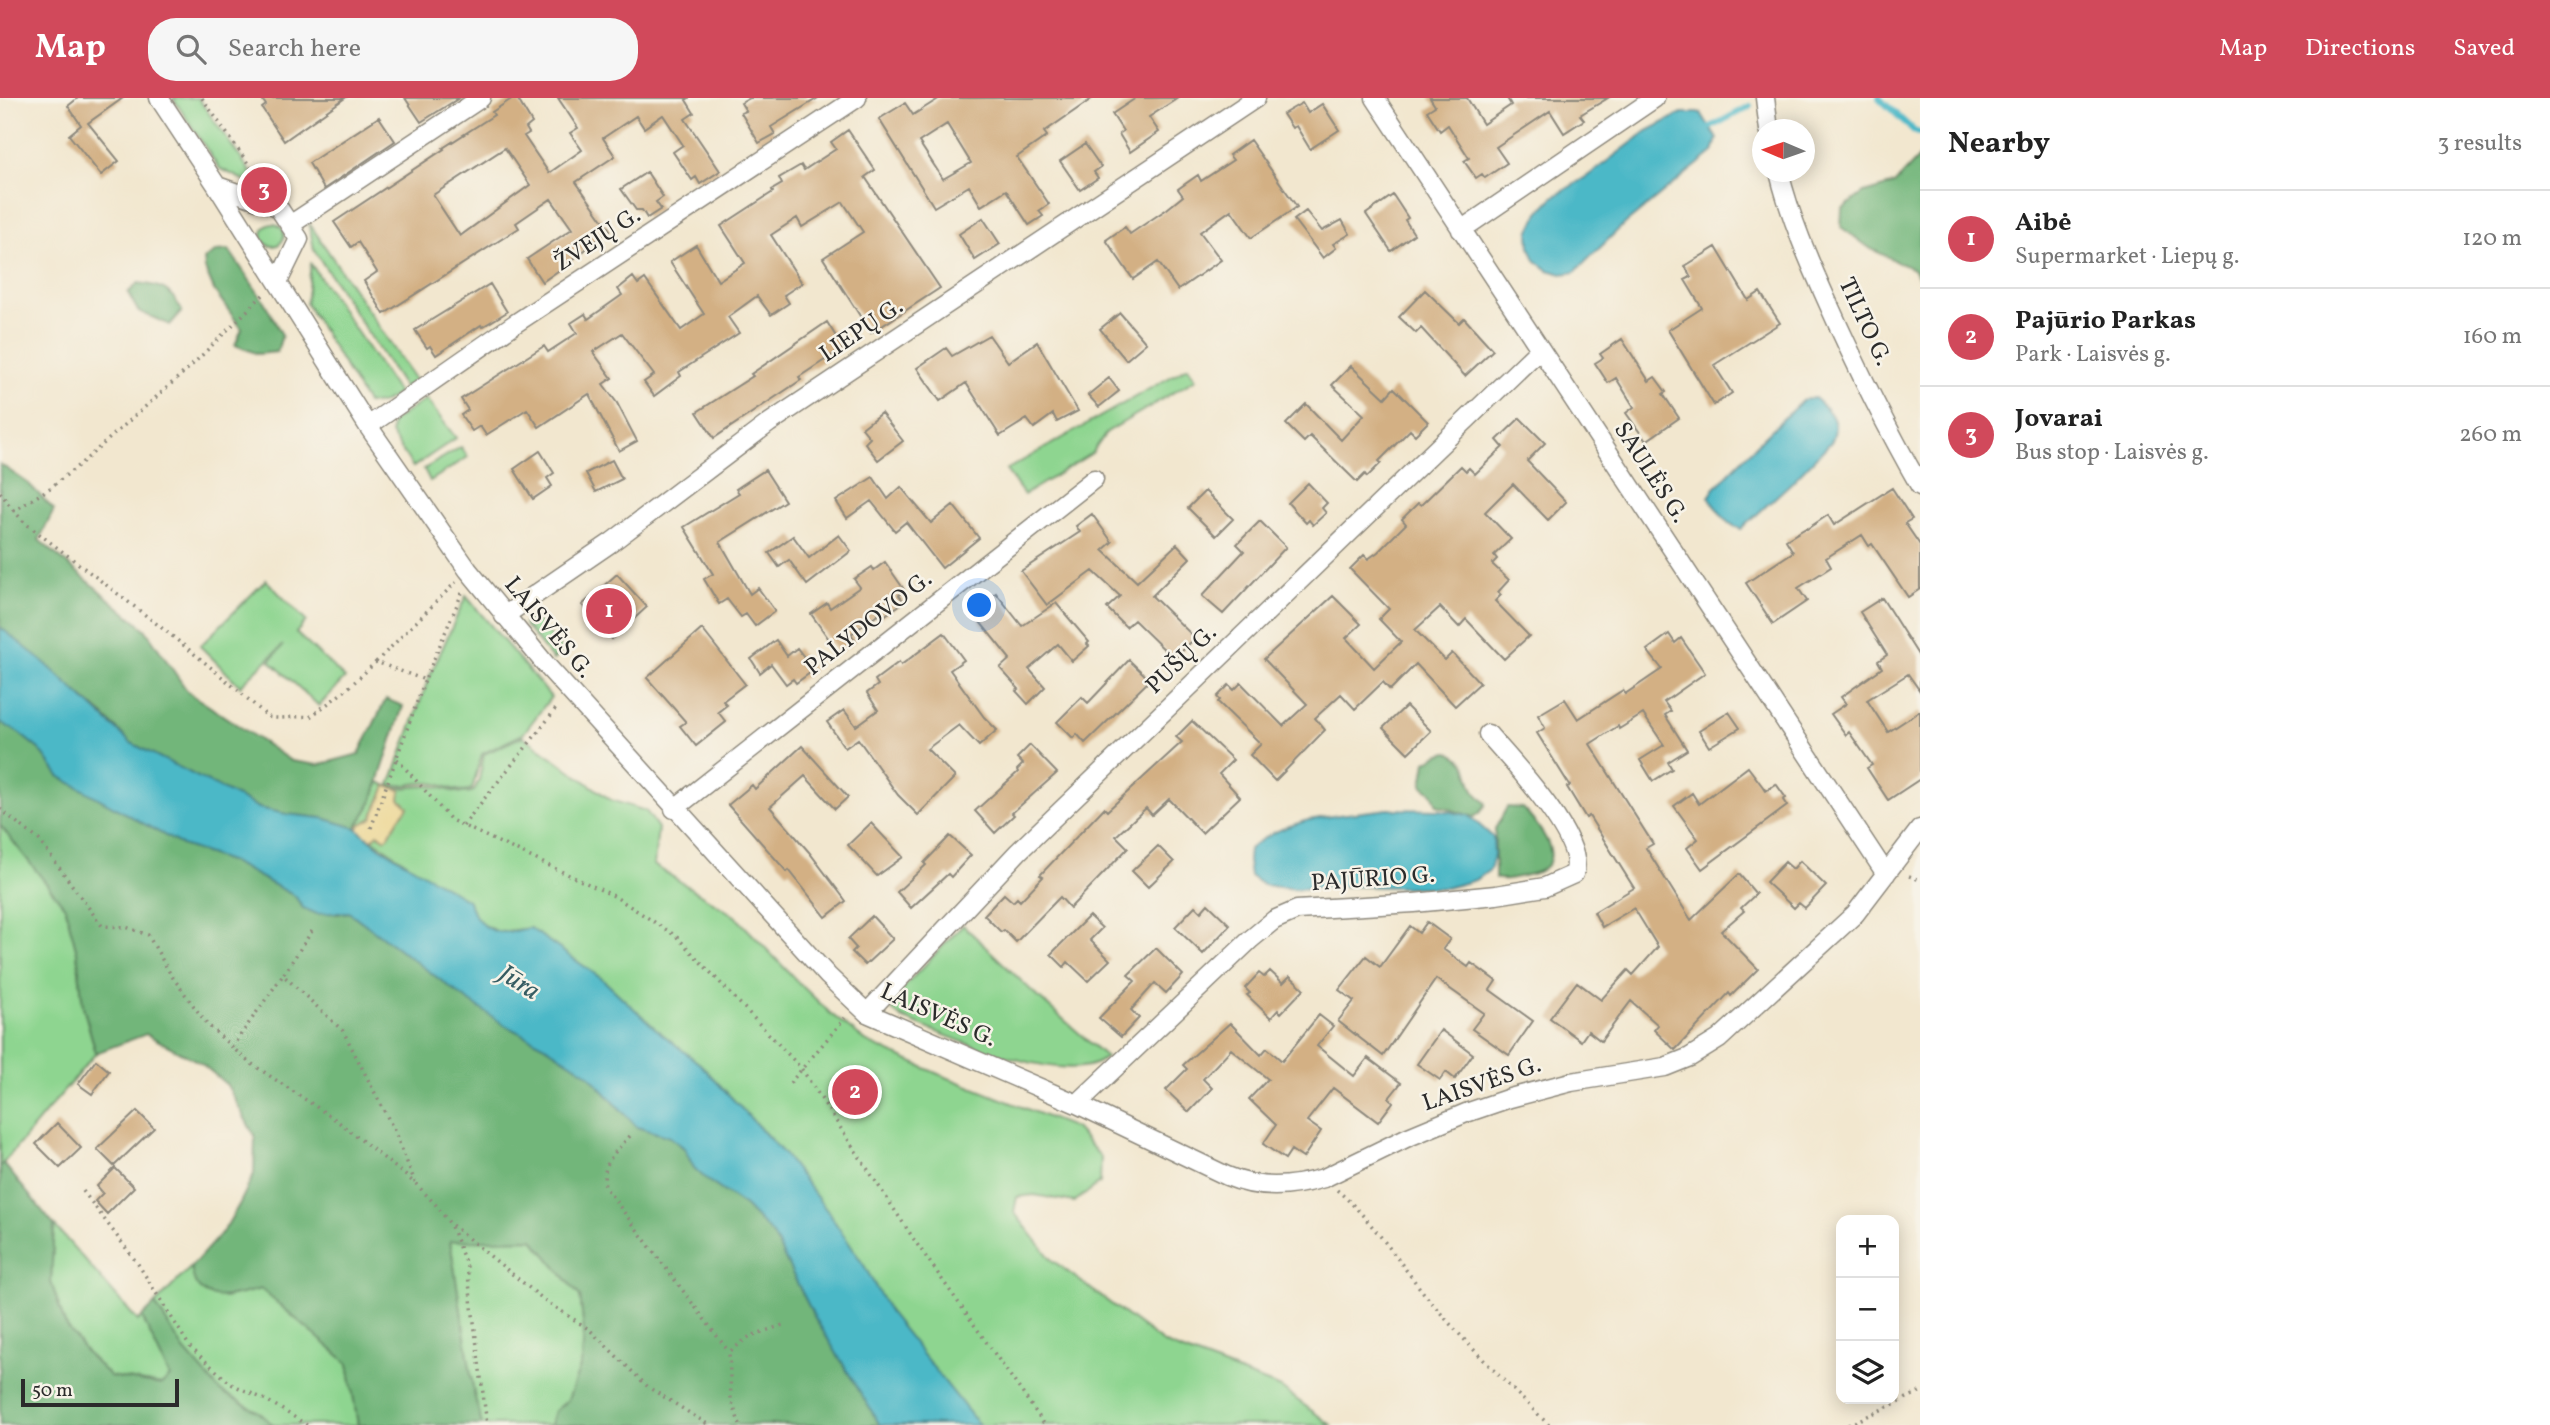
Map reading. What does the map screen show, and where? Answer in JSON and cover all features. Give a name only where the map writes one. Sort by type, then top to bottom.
[{"type":"street","name":"LAISVĖS G.","points":[[159,98],[368,426],[468,570],[504,616],[674,808],[862,1009],[1077,1104],[1244,1183],[1280,1187],[1324,1178],[1406,1138],[1510,1098],[1572,1082],[1665,1068],[1690,1058],[1719,1039],[1856,914],[1920,829]]},
{"type":"street","points":[[290,225],[481,98]]},
{"type":"street","name":"ŽVEJŲ G.","points":[[368,426],[527,316],[857,98]]},
{"type":"street","name":"LIEPŲ G.","points":[[504,616],[611,542],[769,423],[1256,98]]},
{"type":"street","name":"SAULĖS G.","points":[[1375,98],[1886,874]]},
{"type":"street","points":[[1461,230],[1655,98]]},
{"type":"street","points":[[1765,98],[1768,119]]},
{"type":"street","name":"TILTO G.","points":[[1782,182],[1808,259],[1841,333],[1882,420],[1920,486]]},
{"type":"street","points":[[217,186],[278,207],[299,239],[278,282]]},
{"type":"street","name":"PUŠŲ G.","points":[[862,1009],[1018,852],[1540,349]]},
{"type":"street","name":"PALYDOVO G.","points":[[674,808],[1094,479]]},
{"type":"street","name":"PAJŪRIO G.","points":[[1077,1104],[1274,920],[1297,910],[1414,903],[1545,887],[1574,874],[1576,860],[1571,846],[1543,797],[1488,734]]},
{"type":"path","points":[[202,98],[278,207]]},
{"type":"path","points":[[14,511],[85,461],[166,389],[278,282]]},
{"type":"path","points":[[0,492],[25,523],[149,620],[176,637],[268,718],[310,717],[346,690],[468,570]]},
{"type":"path","points":[[371,828],[425,680],[449,629],[468,570]]},
{"type":"path","points":[[376,662],[425,680]]},
{"type":"path","points":[[463,826],[496,782],[524,752],[569,691]]},
{"type":"path","points":[[397,759],[451,820],[614,895],[676,936],[801,1068],[916,1244],[1045,1425]]},
{"type":"path","points":[[0,809],[39,840],[102,926],[126,927],[148,935],[171,975],[207,1024],[246,1060],[327,1113],[415,1184],[431,1199],[450,1224],[543,1299],[590,1330],[648,1387],[709,1425]]},
{"type":"path","points":[[232,1047],[312,931]]},
{"type":"path","points":[[283,975],[343,1031],[393,1128],[415,1184]]},
{"type":"path","points":[[790,1083],[801,1068],[862,1009]]},
{"type":"path","points":[[629,1136],[610,1159],[603,1175],[605,1187],[680,1283],[729,1352],[731,1399],[740,1425]]},
{"type":"path","points":[[1324,1178],[1357,1207],[1429,1299],[1549,1425]]},
{"type":"path","points":[[83,1191],[138,1264],[190,1346],[231,1384],[268,1401],[307,1425]]},
{"type":"path","points":[[450,1224],[467,1267],[487,1425]]},
{"type":"path","points":[[729,1352],[750,1336],[786,1324]]},
{"type":"path","points":[[1848,1425],[1920,1392]]},
{"type":"green space","points":[[173,98],[198,98],[252,174],[247,182],[219,168]]},
{"type":"green space","points":[[1920,156],[1920,279],[1913,269],[1871,249],[1841,227],[1842,209],[1864,193],[1894,184]]},
{"type":"green space","points":[[309,223],[415,380],[404,388],[314,250]]},
{"type":"green space","points":[[273,224],[281,227],[284,235],[281,243],[273,246],[265,243],[262,235],[265,227]]},
{"type":"green space","points":[[229,250],[265,303],[282,335],[277,352],[258,354],[235,345],[242,329],[214,290],[205,269],[204,259],[217,251]]},
{"type":"green space","points":[[311,264],[398,393],[387,400],[376,404],[367,403],[306,303]]},
{"type":"green space","points":[[138,283],[160,287],[174,297],[182,311],[170,325],[138,311],[128,293]]},
{"type":"green space","points":[[1188,367],[1196,379],[1107,432],[1092,453],[1024,495],[1006,470]]},
{"type":"green space","points":[[426,399],[456,438],[413,467],[391,434],[392,422]]},
{"type":"green space","points":[[461,447],[468,457],[430,481],[424,469]]},
{"type":"green space","points":[[0,464],[29,484],[54,510],[39,540],[145,629],[188,692],[291,761],[318,765],[359,754],[386,699],[403,706],[372,801],[356,828],[322,818],[259,808],[131,743],[103,715],[0,627]]},
{"type":"green space","points":[[266,580],[306,621],[296,633],[345,678],[319,706],[270,661],[283,645],[240,686],[200,646]]},
{"type":"green space","points":[[466,596],[551,697],[523,734],[482,754],[472,789],[461,791],[429,783],[390,785],[428,680]]},
{"type":"green space","points":[[533,616],[563,651],[553,660],[524,624]]},
{"type":"green space","points":[[0,722],[40,750],[59,776],[182,845],[232,862],[295,896],[303,908],[337,914],[349,912],[466,999],[588,1074],[637,1127],[670,1137],[684,1148],[694,1168],[745,1206],[773,1235],[814,1316],[880,1425],[551,1425],[555,1411],[568,1400],[582,1361],[584,1331],[580,1296],[533,1239],[450,1241],[474,1394],[482,1425],[358,1425],[348,1363],[261,1289],[217,1297],[202,1291],[195,1282],[191,1267],[225,1229],[254,1174],[255,1137],[227,1085],[201,1063],[146,1034],[96,1053],[83,1006],[77,952],[65,907],[0,825]]},
{"type":"green space","points":[[523,736],[611,800],[646,811],[658,828],[654,865],[735,916],[831,1014],[867,1042],[936,1073],[1075,1128],[1101,1157],[1100,1183],[1074,1202],[1034,1195],[1017,1197],[1014,1212],[1052,1260],[1165,1344],[1281,1388],[1331,1425],[979,1425],[889,1312],[865,1267],[783,1153],[701,1065],[656,1029],[602,979],[530,928],[499,932],[483,925],[408,864],[356,828],[372,801],[379,782],[398,788],[435,786],[468,793],[474,791],[479,780],[484,754]]},
{"type":"green space","points":[[1448,752],[1465,764],[1474,790],[1486,804],[1474,817],[1437,805],[1432,793],[1422,785],[1426,762]]},
{"type":"green space","points":[[1507,807],[1522,808],[1530,817],[1550,848],[1550,857],[1547,865],[1538,872],[1502,879],[1495,878],[1495,829]]},
{"type":"green space","points":[[0,825],[65,907],[77,952],[83,1006],[96,1053],[0,1167]]},
{"type":"green space","points":[[963,925],[1106,1057],[1089,1066],[1037,1064],[946,1036],[894,1012],[890,1005],[896,995]]},
{"type":"green space","points":[[3,1163],[54,1225],[51,1282],[65,1324],[89,1356],[110,1376],[161,1385],[170,1377],[142,1317],[155,1304],[184,1350],[220,1391],[259,1412],[273,1425],[0,1425],[0,1167]]},
{"type":"green space","points":[[54,1225],[138,1321],[142,1317],[170,1377],[162,1385],[110,1376],[89,1356],[65,1324],[51,1282]]},
{"type":"green space","points":[[533,1239],[580,1296],[584,1331],[582,1361],[568,1400],[555,1411],[551,1425],[482,1425],[474,1394],[450,1240]]},
{"type":"green space","points":[[191,1267],[196,1284],[224,1298],[261,1289],[348,1363],[358,1425],[273,1425],[259,1412],[220,1391],[184,1350],[155,1304]]},
{"type":"sand","points":[[386,786],[401,790],[400,799],[408,807],[386,839],[378,834],[372,840],[366,836],[354,846],[349,840],[360,825],[372,818]]},
{"type":"water","points":[[1682,113],[1701,113],[1717,139],[1713,152],[1621,227],[1575,272],[1562,274],[1548,270],[1535,260],[1530,247],[1529,232],[1539,212],[1552,198],[1589,175],[1647,131]]},
{"type":"water","points":[[1815,398],[1832,417],[1835,429],[1831,442],[1741,529],[1731,524],[1709,497],[1715,488],[1803,400]]},
{"type":"water","name":"Jūra","points":[[0,627],[46,664],[131,743],[259,808],[322,818],[356,828],[381,848],[469,901],[484,925],[494,931],[504,932],[530,928],[602,979],[656,1029],[701,1065],[783,1153],[865,1267],[889,1312],[979,1425],[880,1425],[814,1316],[773,1235],[745,1206],[694,1168],[684,1148],[670,1137],[637,1127],[588,1074],[466,999],[349,912],[317,914],[303,908],[295,896],[232,862],[182,845],[59,776],[40,750],[0,722]]},
{"type":"water","points":[[1388,809],[1439,810],[1468,815],[1493,837],[1494,855],[1490,870],[1475,880],[1446,888],[1345,886],[1296,889],[1263,885],[1250,876],[1249,849],[1281,829],[1315,819]]},
{"type":"building","points":[[78,98],[123,98],[88,123],[119,161],[101,175],[69,135],[81,125],[68,106]]},
{"type":"building","points":[[261,98],[345,98],[284,141],[262,108],[266,105]]},
{"type":"building","points":[[405,98],[459,98],[421,122]]},
{"type":"building","points":[[517,98],[532,123],[526,128],[529,133],[524,136],[549,173],[582,150],[570,133],[578,128],[558,98],[689,98],[686,100],[694,113],[685,119],[720,171],[700,184],[696,177],[692,180],[673,152],[683,145],[663,115],[644,128],[636,116],[603,138],[615,156],[576,182],[610,230],[565,266],[542,282],[527,259],[572,229],[551,199],[516,223],[519,228],[384,314],[364,281],[377,272],[358,242],[351,247],[334,222],[494,115],[492,112]],"holes":[[[505,148],[530,185],[460,236],[433,195]]]},
{"type":"building","points":[[750,98],[818,98],[771,127],[775,134],[759,143],[741,113],[746,111],[741,103]]},
{"type":"building","points":[[940,98],[1093,98],[1044,132],[1047,136],[1017,157],[1049,204],[1039,211],[1043,216],[1029,225],[1006,190],[981,206],[969,186],[934,207],[879,119],[905,103],[913,115]],"holes":[[[947,124],[971,163],[943,179],[919,142]]]},
{"type":"building","points":[[1136,98],[1178,98],[1149,117],[1159,132],[1130,152],[1119,134],[1123,131],[1112,114]]},
{"type":"building","points":[[1430,98],[1467,98],[1483,124],[1511,105],[1507,98],[1608,98],[1580,115],[1584,120],[1564,133],[1550,111],[1496,147],[1507,163],[1485,178],[1482,174],[1476,178],[1464,161],[1469,158],[1448,125],[1440,131],[1427,111],[1435,106]]},
{"type":"building","points":[[1302,103],[1308,113],[1322,104],[1339,130],[1310,149],[1296,126],[1292,128],[1283,114]]},
{"type":"building","points":[[379,117],[395,141],[324,189],[309,163]]},
{"type":"building","points":[[848,130],[875,170],[865,177],[940,288],[871,333],[823,258],[863,232],[843,202],[802,227],[797,218],[771,235],[802,283],[784,295],[789,303],[771,315],[757,296],[728,317],[739,333],[679,372],[681,376],[654,396],[644,382],[654,375],[622,333],[593,352],[612,378],[603,384],[617,403],[637,441],[619,451],[589,394],[539,427],[527,409],[486,435],[480,426],[472,431],[461,415],[468,410],[461,399],[544,346],[548,352],[577,333],[571,323],[585,314],[588,319],[622,295],[618,289],[633,277],[638,284],[645,279],[681,330],[704,314],[670,262],[696,245],[718,281],[745,263],[721,226],[773,192],[772,190],[782,184],[779,178],[801,165],[804,170],[836,149],[831,142]]},
{"type":"building","points":[[1250,140],[1297,207],[1251,238],[1231,210],[1200,232],[1221,260],[1178,290],[1158,262],[1133,279],[1106,240],[1125,227],[1130,234],[1167,209],[1183,196],[1178,189],[1198,175],[1201,181],[1233,160],[1229,155]]},
{"type":"building","points":[[1085,144],[1101,167],[1094,172],[1098,178],[1080,190],[1060,161]]},
{"type":"building","points":[[647,172],[663,197],[656,202],[661,209],[647,218],[642,210],[636,210],[621,189]]},
{"type":"building","points":[[1393,195],[1408,218],[1405,220],[1414,234],[1391,251],[1366,214]]},
{"type":"building","points":[[1306,211],[1322,231],[1342,220],[1350,234],[1333,244],[1336,248],[1323,258],[1294,220]]},
{"type":"building","points":[[983,218],[1000,244],[975,260],[959,234]]},
{"type":"building","points":[[1716,247],[1748,300],[1760,292],[1780,323],[1714,365],[1732,393],[1714,405],[1668,330],[1702,308],[1685,280],[1691,277],[1685,266]]},
{"type":"building","points":[[490,284],[507,312],[482,327],[481,325],[436,355],[430,346],[427,348],[415,330]]},
{"type":"building","points":[[1425,290],[1459,323],[1464,318],[1493,350],[1465,376],[1421,328],[1416,333],[1399,317]]},
{"type":"building","points":[[1120,313],[1146,343],[1126,360],[1100,329]]},
{"type":"building","points":[[827,322],[843,348],[799,377],[801,380],[714,438],[697,412],[753,376],[751,374]]},
{"type":"building","points":[[989,335],[1008,362],[1037,342],[1078,411],[1057,422],[1053,414],[1034,428],[1027,419],[1000,436],[966,383],[940,401],[917,368],[946,348],[952,356]]},
{"type":"building","points":[[1622,339],[1649,381],[1655,377],[1666,392],[1663,394],[1679,418],[1646,441],[1626,413],[1634,407],[1616,378],[1608,383],[1595,363],[1603,358],[1600,354]]},
{"type":"building","points":[[1351,366],[1385,398],[1394,388],[1428,422],[1415,435],[1410,430],[1367,477],[1365,474],[1357,482],[1310,436],[1304,442],[1286,424],[1306,404],[1341,440],[1364,415],[1332,385]]},
{"type":"building","points":[[1109,378],[1119,391],[1099,407],[1088,395]]},
{"type":"building","points":[[881,413],[903,441],[878,460],[865,443],[870,438],[862,428]]},
{"type":"building","points":[[1520,418],[1545,443],[1527,461],[1566,502],[1548,520],[1513,484],[1485,512],[1511,539],[1494,555],[1497,559],[1492,564],[1509,580],[1498,592],[1501,595],[1495,601],[1529,636],[1504,659],[1466,619],[1459,627],[1440,607],[1415,630],[1445,660],[1452,653],[1480,683],[1455,706],[1416,664],[1390,690],[1383,682],[1355,709],[1341,694],[1315,718],[1325,730],[1275,781],[1250,755],[1261,744],[1218,702],[1220,700],[1217,697],[1229,685],[1234,690],[1241,683],[1283,726],[1307,704],[1264,659],[1333,596],[1361,624],[1346,638],[1374,668],[1401,642],[1379,619],[1389,609],[1350,569],[1364,555],[1368,559],[1378,552],[1406,524],[1402,519],[1418,503],[1421,505],[1461,466],[1466,471],[1469,468],[1475,474],[1503,447],[1497,440]]},
{"type":"building","points":[[540,451],[554,473],[547,478],[552,486],[533,499],[514,469]]},
{"type":"building","points":[[612,460],[622,479],[596,492],[586,473]]},
{"type":"building","points":[[765,470],[785,501],[720,542],[750,594],[758,588],[775,611],[755,626],[746,614],[741,617],[727,599],[719,604],[704,579],[713,574],[684,527],[739,493],[736,489]]},
{"type":"building","points":[[873,477],[888,499],[901,487],[931,523],[953,505],[979,538],[942,568],[906,522],[895,531],[871,501],[847,518],[836,501]]},
{"type":"building","points":[[1308,483],[1327,503],[1322,508],[1326,513],[1313,525],[1309,520],[1306,523],[1288,503]]},
{"type":"building","points":[[1892,488],[1912,519],[1905,523],[1920,545],[1920,589],[1908,597],[1872,544],[1869,546],[1862,535],[1826,558],[1831,567],[1798,588],[1807,601],[1773,624],[1746,583],[1793,552],[1786,540],[1828,515],[1834,525]]},
{"type":"building","points":[[1205,491],[1233,519],[1216,536],[1188,508]]},
{"type":"building","points":[[1092,514],[1112,542],[1103,550],[1137,582],[1177,544],[1190,558],[1152,596],[1195,638],[1174,659],[1134,620],[1126,627],[1107,608],[1120,596],[1093,571],[1047,605],[1021,571],[1080,532],[1076,526]]},
{"type":"building","points":[[1260,521],[1286,547],[1223,614],[1202,596],[1244,551],[1237,544]]},
{"type":"building","points":[[839,535],[851,551],[807,585],[789,560],[779,567],[769,553],[793,536],[809,558]]},
{"type":"building","points":[[885,562],[905,591],[899,595],[904,602],[881,618],[879,614],[851,634],[856,641],[839,653],[811,614],[827,603],[830,608],[860,587],[854,579]]},
{"type":"building","points":[[617,574],[647,607],[612,639],[582,605]]},
{"type":"building","points":[[996,593],[1022,626],[1056,603],[1089,642],[1089,646],[1072,661],[1058,644],[1029,669],[1045,687],[1028,704],[1016,691],[1019,689],[1000,668],[1010,659],[972,612]]},
{"type":"building","points":[[1882,598],[1920,658],[1920,691],[1908,674],[1867,700],[1888,732],[1920,711],[1920,779],[1888,800],[1867,768],[1872,765],[1849,732],[1846,735],[1831,714],[1846,704],[1841,697],[1882,668],[1878,661],[1887,655],[1860,612]]},
{"type":"building","points":[[702,629],[745,684],[723,701],[727,705],[718,712],[726,722],[696,746],[680,726],[686,722],[647,678]]},
{"type":"building","points":[[944,633],[964,660],[950,670],[984,717],[997,730],[979,746],[959,725],[927,749],[955,777],[918,815],[898,795],[858,739],[845,748],[827,722],[844,710],[856,726],[878,710],[867,693],[878,685],[875,680],[899,662],[901,665]]},
{"type":"building","points":[[1669,634],[1675,643],[1681,638],[1705,673],[1664,702],[1671,711],[1665,715],[1687,750],[1668,762],[1672,769],[1653,781],[1640,760],[1664,745],[1643,714],[1590,744],[1653,844],[1646,848],[1691,920],[1739,874],[1756,894],[1741,908],[1744,911],[1721,931],[1758,969],[1731,996],[1729,993],[1675,1050],[1654,1030],[1658,1025],[1631,1001],[1601,1041],[1588,1031],[1581,1041],[1550,1018],[1577,982],[1601,1000],[1628,970],[1633,975],[1658,947],[1634,908],[1602,927],[1594,912],[1634,888],[1589,816],[1586,818],[1567,787],[1570,786],[1537,733],[1545,728],[1538,715],[1565,699],[1578,719],[1623,690],[1625,694],[1662,669],[1647,650]]},
{"type":"building","points":[[776,640],[787,656],[797,648],[814,670],[796,683],[793,679],[786,684],[771,664],[760,673],[751,659]]},
{"type":"building","points":[[1129,660],[1150,680],[1085,743],[1077,734],[1073,738],[1057,722],[1082,697],[1088,703]]},
{"type":"building","points":[[1406,706],[1431,731],[1408,753],[1383,728]]},
{"type":"building","points":[[1729,712],[1740,728],[1709,747],[1699,731]]},
{"type":"building","points":[[1192,721],[1233,760],[1219,774],[1240,797],[1202,833],[1169,799],[1152,815],[1146,808],[1116,836],[1128,848],[1070,908],[1060,897],[1016,942],[1004,930],[1001,932],[984,915],[1004,894],[1013,902],[1017,898],[1020,901],[1043,877],[1040,875],[1104,808],[1107,811],[1182,742],[1176,737]]},
{"type":"building","points":[[1030,745],[1057,773],[1012,813],[1014,815],[995,833],[975,811],[1018,772],[1023,764],[1017,758]]},
{"type":"building","points":[[802,746],[848,797],[835,809],[805,776],[770,807],[846,901],[826,917],[789,870],[787,872],[728,805],[752,785],[755,789]]},
{"type":"building","points":[[1748,767],[1766,791],[1776,784],[1786,798],[1783,800],[1787,806],[1702,869],[1687,848],[1698,839],[1674,806],[1692,793],[1699,804]]},
{"type":"building","points":[[871,823],[903,857],[877,876],[848,845]]},
{"type":"building","points":[[950,836],[971,855],[951,877],[948,874],[911,908],[897,892],[926,865],[924,863]]},
{"type":"building","points":[[1158,846],[1174,862],[1148,887],[1132,871]]},
{"type":"building","points":[[1800,861],[1826,886],[1805,908],[1799,903],[1794,908],[1766,882],[1785,862],[1793,869]]},
{"type":"building","points":[[1208,904],[1230,925],[1203,954],[1175,927],[1195,906],[1201,912]]},
{"type":"building","points":[[872,916],[893,939],[865,965],[852,952],[856,948],[848,939]]},
{"type":"building","points":[[1089,916],[1102,928],[1090,940],[1110,960],[1088,981],[1068,962],[1064,967],[1051,954]]},
{"type":"building","points":[[1427,922],[1450,939],[1443,949],[1468,967],[1471,963],[1496,981],[1490,990],[1533,1021],[1509,1055],[1472,1029],[1484,1013],[1436,979],[1383,1056],[1338,1021],[1354,1001],[1339,990],[1366,956],[1380,967],[1410,926],[1419,933]]},
{"type":"building","points":[[1156,948],[1183,975],[1166,993],[1155,983],[1131,1010],[1139,1018],[1121,1037],[1099,1018],[1135,981],[1128,975]]},
{"type":"building","points":[[1270,971],[1283,983],[1290,976],[1304,989],[1281,1013],[1278,1010],[1271,1018],[1247,995],[1250,993],[1245,988],[1259,973],[1264,977]]},
{"type":"building","points":[[1319,1015],[1333,1026],[1317,1046],[1354,1076],[1368,1058],[1401,1083],[1389,1098],[1393,1102],[1378,1122],[1333,1088],[1307,1121],[1321,1131],[1303,1158],[1291,1150],[1285,1159],[1263,1144],[1276,1125],[1249,1099],[1268,1079],[1231,1049],[1203,1079],[1212,1088],[1189,1112],[1166,1090],[1187,1069],[1183,1065],[1230,1023],[1261,1055],[1267,1048],[1282,1061]]},
{"type":"building","points":[[1441,1030],[1473,1054],[1455,1079],[1446,1072],[1440,1080],[1417,1064]]},
{"type":"building","points":[[96,1060],[109,1071],[92,1094],[78,1084]]},
{"type":"building","points":[[137,1111],[154,1128],[114,1166],[97,1149]]},
{"type":"building","points":[[57,1123],[81,1148],[60,1168],[36,1144]]},
{"type":"building","points":[[115,1168],[134,1187],[107,1214],[95,1201],[103,1193],[97,1186]]},
{"type":"waterway","points":[[1879,98],[1914,131],[1920,133]]},
{"type":"waterway","points":[[1711,127],[1750,106]]},
{"type":"place","name":"Jovarai","points":[[264,190]]},
{"type":"place","name":"Aibė","points":[[609,611]]},
{"type":"place","name":"Pajūrio Parkas","points":[[855,1092]]}]
